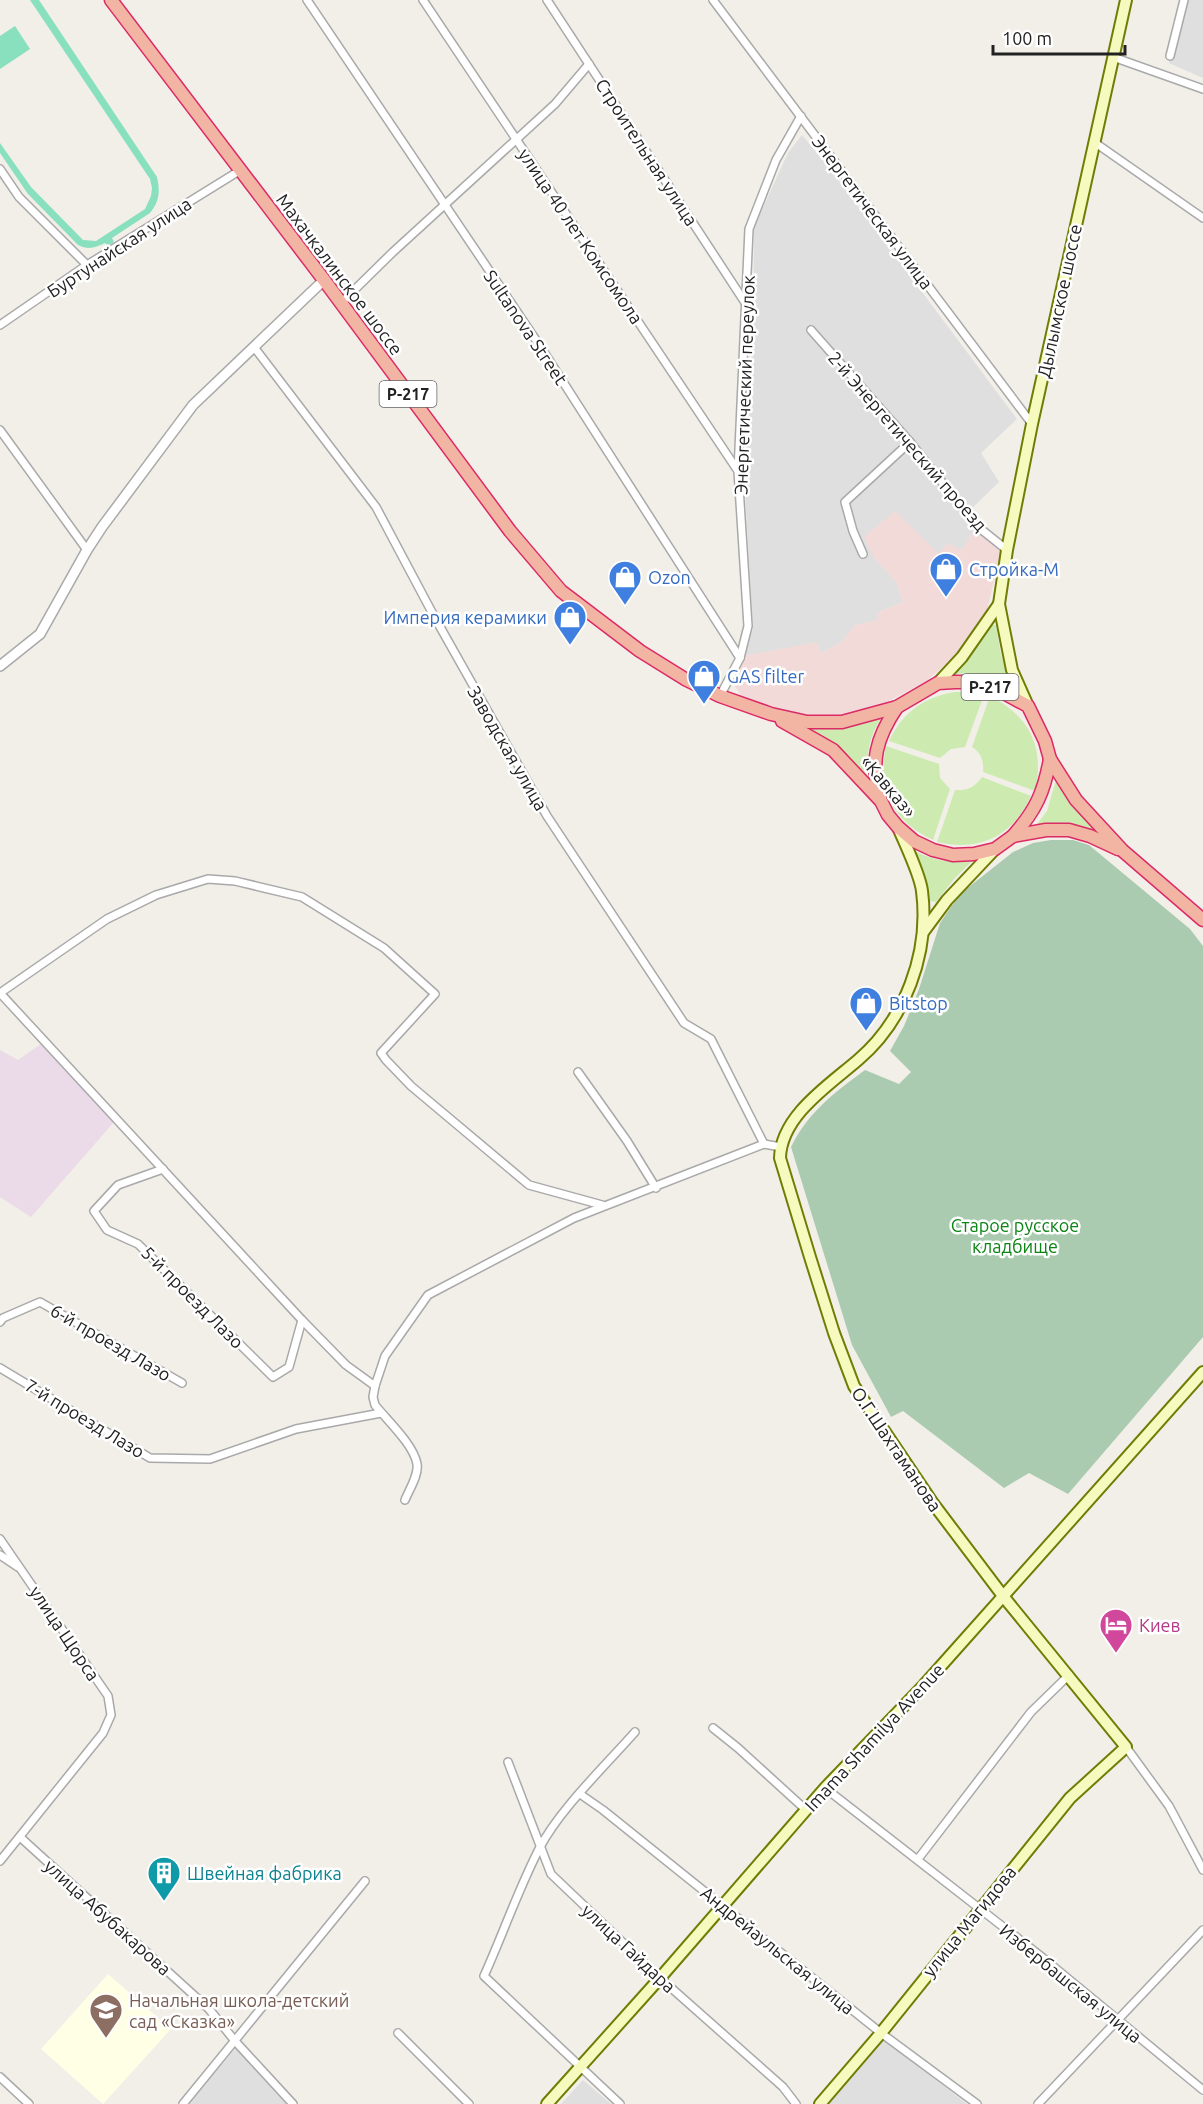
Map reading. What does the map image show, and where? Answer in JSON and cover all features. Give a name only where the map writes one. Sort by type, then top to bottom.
[{"type":"highway","name":"Махачкалинское шоссе","points":[[111,0],[324,280],[510,531],[561,591],[640,651],[685,680],[720,696],[771,714],[807,722],[842,722],[897,707],[938,683],[978,682],[1028,706]]},
{"type":"highway","name":"Р-217","points":[[1028,706],[1046,741],[1050,759],[1076,800],[1123,851],[1203,920]]},
{"type":"highway","name":"Р-217","points":[[881,801],[875,781],[874,761],[878,741],[897,707]]},
{"type":"highway","name":"«Кавказ»","points":[[771,714],[833,750],[881,801],[888,815],[898,827],[914,841],[933,850],[953,855],[974,854],[995,849],[1013,836],[1046,830],[1069,830],[1090,836],[1123,851]]},
{"type":"highway","name":"Р-217","points":[[1013,836],[1031,816],[1040,798],[1050,759]]},
{"type":"main road","name":"Дылымское шоссе","points":[[999,604],[1007,550],[1032,424],[1126,0]]},
{"type":"main road","name":"Р-217","points":[[938,683],[962,657],[999,604]]},
{"type":"main road","name":"Р-217","points":[[999,604],[1012,670],[1028,706]]},
{"type":"main road","name":"Р-217","points":[[898,827],[922,889],[924,931]]},
{"type":"main road","name":"Р-217","points":[[924,931],[947,900],[995,849]]},
{"type":"main road","points":[[781,1147],[788,1127],[814,1096],[880,1040],[900,1009],[914,974],[924,931]]},
{"type":"main road","name":"О.Г.Шахтаманова","points":[[781,1147],[780,1158],[810,1257],[834,1333],[854,1386],[932,1502],[1003,1596],[1126,1746]]},
{"type":"main road","name":"Imama Shamilya Avenue","points":[[547,2104],[825,1788],[924,1685],[1203,1372]]},
{"type":"main road","name":"улица Магидова","points":[[820,2104],[881,2033],[1071,1798],[1126,1746]]},
{"type":"street","name":"Sultanova Street","points":[[307,0],[540,346],[740,658]]},
{"type":"street","name":"улица 40 лет Комсомола","points":[[423,0],[738,471]]},
{"type":"street","name":"Строительная улица","points":[[547,0],[746,304]]},
{"type":"street","points":[[1170,56],[1184,0]]},
{"type":"street","name":"Энергетическая улица","points":[[717,2],[1032,424]]},
{"type":"street","points":[[1113,57],[1203,89]]},
{"type":"street","points":[[340,303],[555,104],[589,64]]},
{"type":"street","name":"Энергетический переулок","points":[[720,696],[740,658],[748,626],[738,471],[749,229],[776,160],[801,116]]},
{"type":"street","points":[[1095,142],[1203,218]]},
{"type":"street","points":[[0,169],[19,197],[87,265]]},
{"type":"street","name":"Буртунайская улица","points":[[0,325],[87,265],[239,171]]},
{"type":"street","points":[[0,666],[40,634],[102,527],[193,405],[324,280]]},
{"type":"street","name":"2-й Энергетический проезд","points":[[811,330],[910,442],[977,526],[1007,550]]},
{"type":"street","name":"Заводская улица","points":[[254,347],[376,507],[435,618],[547,816],[684,1023],[711,1039],[764,1144]]},
{"type":"street","points":[[0,430],[87,550]]},
{"type":"street","points":[[863,554],[853,531],[845,501],[910,442]]},
{"type":"street","points":[[375,1386],[346,1365],[302,1320],[0,993],[107,919],[156,895],[208,879],[235,881],[302,897],[384,948],[435,994],[381,1053],[411,1086],[529,1185],[602,1205]]},
{"type":"street","points":[[578,1072],[627,1141],[656,1188]]},
{"type":"street","points":[[405,1500],[416,1472],[417,1463],[410,1448],[375,1405],[373,1397],[385,1356],[428,1295],[602,1205],[656,1188],[764,1144],[781,1147]]},
{"type":"street","name":"5-й проезд Лазо","points":[[163,1169],[118,1185],[94,1211],[107,1230],[138,1244],[273,1377],[289,1367],[302,1320]]},
{"type":"street","name":"6-й проезд Лазо","points":[[0,1322],[3,1318],[40,1302],[182,1383]]},
{"type":"street","name":"7-й проезд Лазо","points":[[0,1368],[150,1458],[210,1459],[296,1429],[381,1413]]},
{"type":"street","name":"улица Щорса","points":[[0,1539],[108,1696],[111,1715],[104,1733],[20,1837]]},
{"type":"street","points":[[0,1555],[21,1569]]},
{"type":"street","points":[[918,1859],[1031,1712],[1069,1675]]},
{"type":"street","points":[[713,1728],[806,1810]]},
{"type":"street","points":[[620,2104],[484,1976],[539,1848],[580,1794],[635,1732]]},
{"type":"street","name":"О.Г.Шахтаманова","points":[[1126,1746],[1169,1806],[1203,1870]]},
{"type":"street","name":"улица Гайдара","points":[[508,1762],[537,1836],[539,1848],[551,1874],[660,1978],[783,2087],[796,2104]]},
{"type":"street","name":"Избербашская улица","points":[[825,1788],[1043,1958],[1203,2090]]},
{"type":"street","name":"Андрейаульская улица","points":[[580,1794],[881,2033],[977,2104]]},
{"type":"street","points":[[0,1861],[20,1837]]},
{"type":"street","name":"улица Абубакарова","points":[[20,1837],[209,2009],[293,2104]]},
{"type":"street","points":[[183,2104],[365,1881]]},
{"type":"street","points":[[1038,2104],[1203,1930]]},
{"type":"street","points":[[398,2033],[469,2104]]},
{"type":"street","points":[[0,2077],[29,2104]]},
{"type":"shaded area","points":[[1186,0],[1203,0],[1203,78],[1169,63]]},
{"type":"shaded area","points":[[802,135],[830,169],[1017,419],[981,453],[999,482],[963,517],[976,529],[961,551],[940,555],[873,556],[897,583],[903,602],[877,613],[879,620],[855,625],[842,642],[821,653],[817,643],[743,656],[753,629],[744,476],[753,348],[754,227],[788,153]]},
{"type":"shaded area","points":[[895,511],[939,554],[948,543],[961,550],[976,529],[1001,551],[985,619],[960,653],[925,682],[870,711],[830,719],[803,717],[742,697],[734,685],[743,656],[817,642],[821,653],[842,642],[855,625],[878,620],[877,613],[903,602],[897,583],[873,556],[864,537]]},
{"type":"shaded area","points":[[41,1044],[114,1122],[31,1217],[0,1197],[0,1050],[18,1060]]},
{"type":"shaded area","name":"Начальная школа-детский сад «Сказка»","points":[[108,1974],[171,2029],[103,2104],[41,2049]]},
{"type":"shaded area","points":[[880,2037],[967,2104],[824,2104]]},
{"type":"shaded area","points":[[236,2048],[288,2104],[188,2104]]},
{"type":"shaded area","points":[[583,2080],[611,2104],[561,2104]]},
{"type":"green space","points":[[30,0],[39,0],[157,177],[158,196],[153,209],[112,238],[114,242],[108,246],[105,243],[92,248],[78,245],[28,194],[0,153],[0,143],[31,187],[83,240],[96,241],[145,209],[151,196],[150,179]]},
{"type":"green space","points":[[15,26],[30,49],[0,69],[0,36]]},
{"type":"green space","points":[[991,625],[996,625],[1001,655],[1016,691],[977,675],[952,675],[971,655]]},
{"type":"green space","points":[[955,692],[984,695],[965,747],[951,749],[940,758],[889,741],[908,714],[924,702]]},
{"type":"green space","points":[[990,696],[1015,713],[1031,735],[1038,761],[1035,791],[983,772],[981,758],[972,747]]},
{"type":"green space","points":[[884,714],[875,728],[870,744],[867,776],[838,747],[806,728],[843,728]]},
{"type":"green space","points":[[886,746],[939,764],[940,778],[950,789],[933,840],[907,823],[891,802],[884,776]]},
{"type":"green space","points":[[982,777],[1031,796],[1014,822],[993,838],[967,845],[937,842],[955,790],[971,788]]},
{"type":"green space","points":[[1056,780],[1067,799],[1098,832],[1069,825],[1034,828],[1047,811]]},
{"type":"green space","name":"Старое русское кладбище","points":[[1073,840],[1089,845],[1190,929],[1203,946],[1203,1337],[1068,1494],[1029,1473],[1004,1488],[903,1411],[891,1417],[852,1345],[791,1147],[814,1113],[865,1070],[899,1084],[911,1072],[890,1051],[904,1026],[919,989],[940,923],[960,894],[1013,852],[1033,843]]},
{"type":"green space","points":[[915,851],[943,861],[972,861],[936,902],[930,901],[923,871]]},
{"type":"place","name":"Стройка-М","points":[[946,598]]},
{"type":"place","name":"Ozon","points":[[625,606]]},
{"type":"place","name":"Империя керамики","points":[[570,646]]},
{"type":"place","name":"GAS filter","points":[[704,705]]},
{"type":"place","name":"Bitstop","points":[[866,1032]]},
{"type":"place","name":"Киев","points":[[1116,1654]]},
{"type":"place","name":"Швейная фабрика","points":[[164,1902]]},
{"type":"place","name":"Начальная школа-детский сад «Сказка»","points":[[106,2039]]}]
